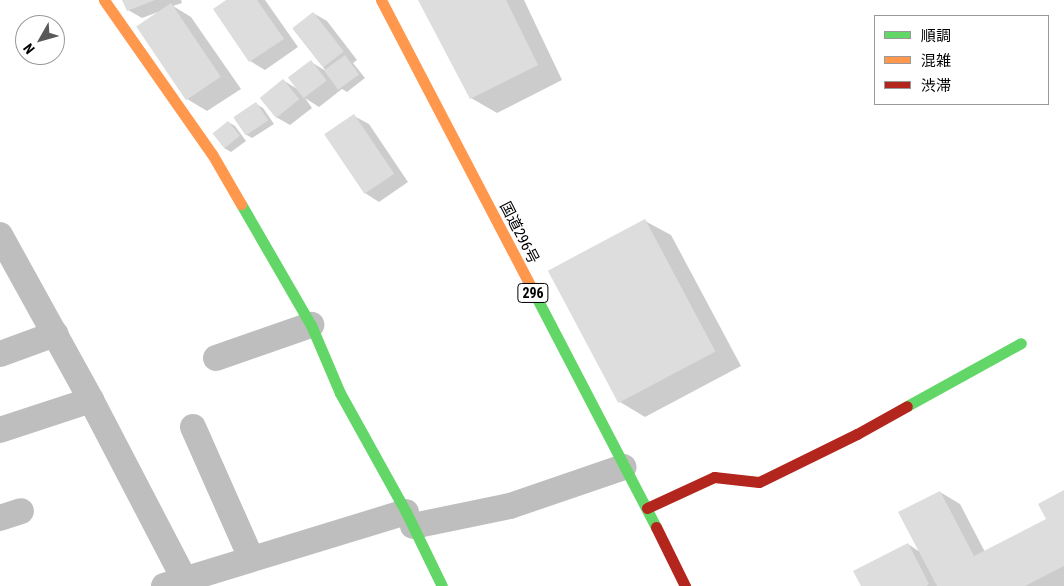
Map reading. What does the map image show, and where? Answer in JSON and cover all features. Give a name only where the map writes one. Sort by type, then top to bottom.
[{"type":"main road","points":[[104,0],[212,154],[310,325],[340,393],[409,519],[442,586]]},
{"type":"main road","name":"国道296号","points":[[381,0],[647,508],[684,586]]},
{"type":"main road","points":[[647,508],[714,477],[759,482],[857,434],[1021,343]]},
{"type":"street","points":[[0,235],[9,270],[55,334],[91,400],[179,583],[251,558],[409,519],[510,506],[624,467]]},
{"type":"street","points":[[216,358],[310,325]]},
{"type":"street","points":[[0,354],[55,334]]},
{"type":"street","points":[[0,430],[91,400]]},
{"type":"street","points":[[193,427],[251,558]]},
{"type":"building","points":[[122,0],[155,0],[127,11]]},
{"type":"building","points":[[226,0],[257,0],[284,39],[249,62],[213,9]]},
{"type":"building","points":[[418,0],[506,0],[538,65],[470,99]]},
{"type":"building","points":[[171,3],[221,77],[186,100],[136,26]]},
{"type":"building","points":[[313,12],[344,51],[323,67],[293,28]]},
{"type":"building","points":[[345,55],[359,74],[338,90],[324,70]]},
{"type":"building","points":[[311,60],[327,81],[303,98],[288,77]]},
{"type":"building","points":[[283,79],[299,99],[276,118],[260,98]]},
{"type":"building","points":[[256,102],[268,120],[246,135],[234,117]]},
{"type":"building","points":[[354,114],[394,174],[364,194],[324,134]]},
{"type":"building","points":[[228,121],[240,136],[224,148],[212,134]]},
{"type":"building","points":[[645,219],[715,351],[618,403],[548,271]]},
{"type":"building","points":[[1064,490],[1064,566],[1025,586],[937,586],[898,512],[940,491],[974,556],[1046,519],[1038,504]]},
{"type":"building","points":[[908,543],[929,584],[926,586],[861,586],[853,571]]},
{"type":"traffic: fast","points":[[241,204],[311,325],[340,393],[406,512],[442,586]]},
{"type":"traffic: fast","points":[[531,287],[656,527]]},
{"type":"traffic: fast","points":[[907,406],[1021,343]]},
{"type":"traffic: slow","points":[[104,0],[212,154],[241,204]]},
{"type":"traffic: slow","points":[[381,0],[531,287]]},
{"type":"traffic: jam","points":[[647,508],[714,477],[759,482],[857,434],[907,406]]},
{"type":"traffic: jam","points":[[656,527],[685,586]]}]
